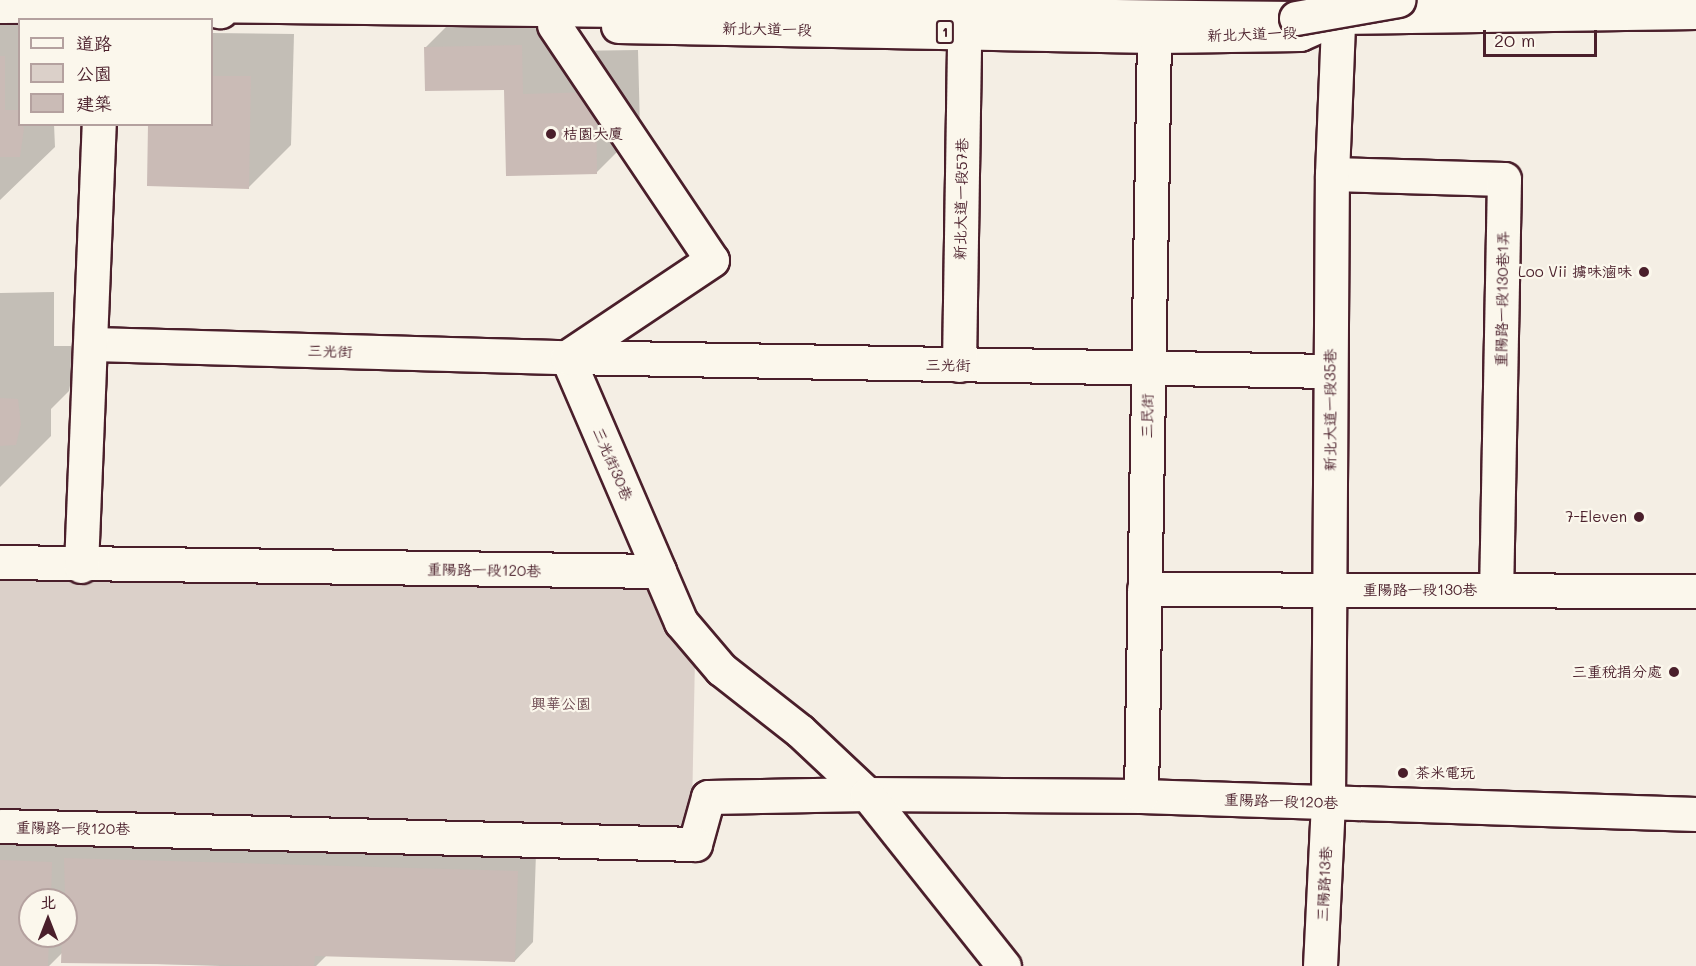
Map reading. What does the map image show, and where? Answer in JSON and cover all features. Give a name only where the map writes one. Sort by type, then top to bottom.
[{"type":"main road","name":"新北大道一段","points":[[1120,0],[1299,3],[1339,9],[1696,12]]},
{"type":"main road","points":[[202,3],[1296,18],[1398,0]]},
{"type":"main road","name":"新北大道一段","points":[[0,6],[102,12],[202,3],[266,21],[1154,36],[1300,34],[1339,9]]},
{"type":"main road","name":"新北大道一段35巷","points":[[1328,802],[1332,174],[1339,9]]},
{"type":"main road","points":[[554,25],[712,260],[567,357]]},
{"type":"main road","name":"新北大道一段57巷","points":[[959,365],[964,33]]},
{"type":"main road","name":"三民街","points":[[1141,796],[1154,36]]},
{"type":"main road","points":[[81,566],[92,344],[99,126]]},
{"type":"main road","name":"重陽路一段130巷1弄","points":[[1332,174],[1504,179],[1496,590]]},
{"type":"main road","name":"三光街","points":[[92,344],[567,357],[1330,371]]},
{"type":"main road","name":"三光街30巷","points":[[567,357],[659,571]]},
{"type":"main road","name":"重陽路一段120巷","points":[[0,562],[81,566],[659,571]]},
{"type":"main road","points":[[659,571],[681,622],[721,669],[800,731],[867,794],[1004,966]]},
{"type":"main road","name":"重陽路一段130巷","points":[[1144,588],[1696,591]]},
{"type":"main road","name":"重陽路一段120巷","points":[[0,826],[695,844],[708,797],[867,794],[1141,796],[1696,814]]},
{"type":"main road","name":"三陽路13巷","points":[[1320,966],[1328,802]]},
{"type":"green space","name":"興華公園","points":[[0,571],[652,583],[695,657],[692,811],[678,829],[0,816]]},
{"type":"building","name":"桔園大廈","points":[[522,45],[523,94],[596,92],[597,174],[506,176],[504,90],[425,91],[424,47]]},
{"type":"building","points":[[0,56],[5,56],[5,110],[18,110],[18,126],[24,128],[20,157],[0,157]]},
{"type":"building","points":[[213,76],[251,76],[249,189],[147,186],[148,126],[213,126]]},
{"type":"building","points":[[0,398],[18,399],[21,424],[16,445],[0,446]]},
{"type":"building","points":[[64,858],[518,871],[515,962],[315,956],[314,966],[61,963],[62,948],[78,948],[78,888],[65,888]]},
{"type":"building","points":[[0,860],[52,862],[51,888],[18,888],[18,948],[49,948],[48,966],[0,966]]},
{"type":"place","name":"桔園大廈","points":[[551,134]]},
{"type":"place","name":"Loo Vii 擄味滷味","points":[[1644,272]]},
{"type":"place","name":"7-Eleven","points":[[1639,517]]},
{"type":"place","name":"三重稅捐分處","points":[[1674,672]]},
{"type":"place","name":"茶米電玩","points":[[1403,773]]}]
